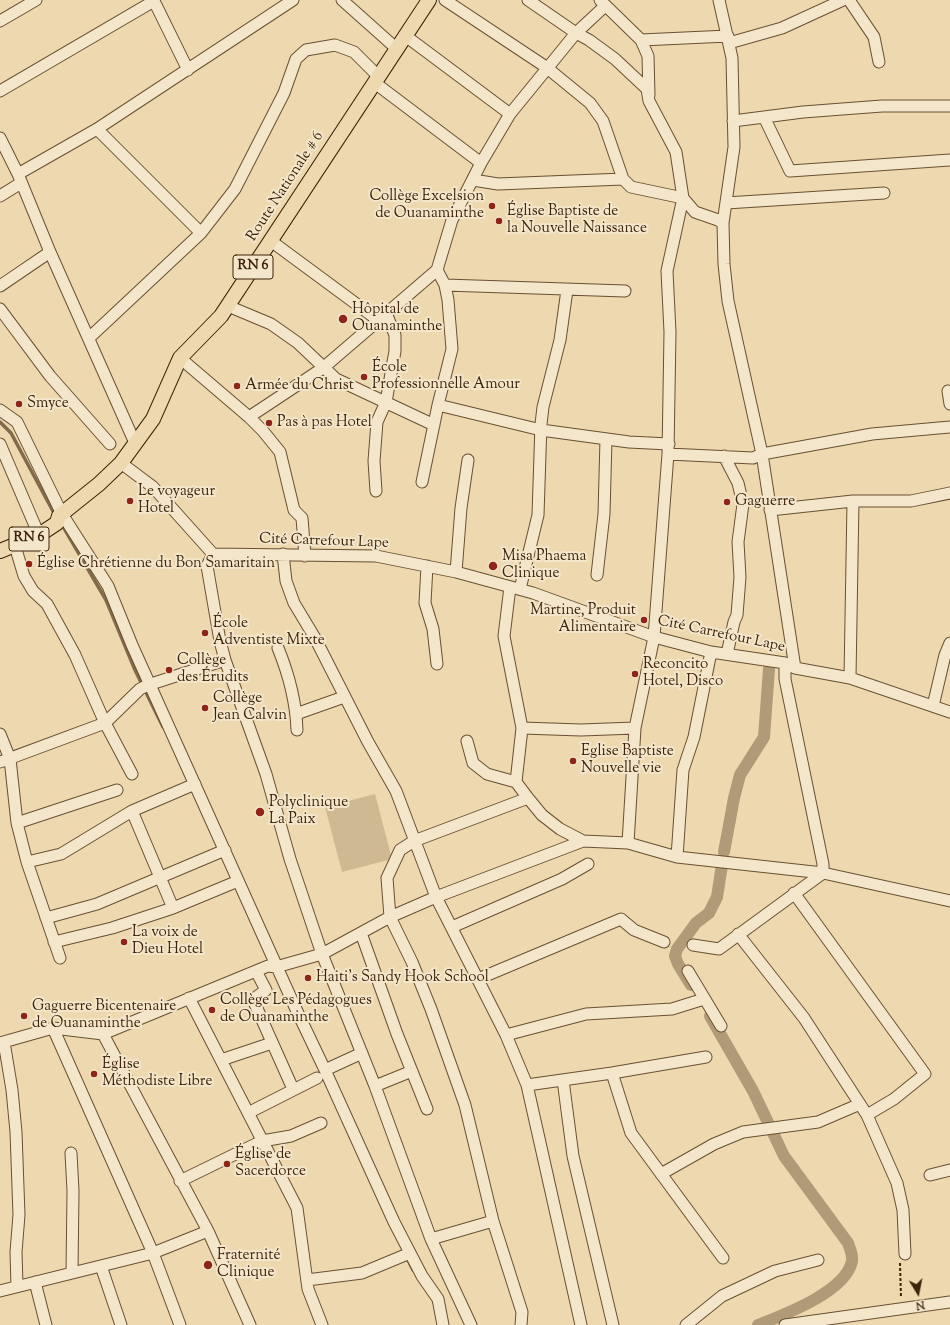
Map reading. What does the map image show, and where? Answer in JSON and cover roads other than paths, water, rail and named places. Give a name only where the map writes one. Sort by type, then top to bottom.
[{"type":"main road","name":"Route Nationale # 6","points":[[0,552],[38,535],[99,484],[121,463],[153,419],[180,358],[222,316],[430,0]]},
{"type":"street","points":[[0,21],[36,0]]},
{"type":"street","points":[[0,91],[154,0],[188,70]]},
{"type":"street","points":[[0,196],[20,179],[293,0]]},
{"type":"street","points":[[342,0],[397,49]]},
{"type":"street","points":[[445,0],[546,67],[590,103],[603,121],[623,179],[631,187],[683,198],[695,212],[723,223]]},
{"type":"street","points":[[528,0],[615,59],[647,89],[649,101],[676,152],[683,198],[667,271],[670,332],[668,449],[654,637],[635,728],[628,843]]},
{"type":"street","points":[[719,0],[732,58],[734,146],[723,223],[724,264],[728,301],[762,454],[796,668]]},
{"type":"street","points":[[641,40],[728,40],[782,28],[843,0]]},
{"type":"street","points":[[849,0],[874,37],[879,62]]},
{"type":"street","points":[[249,417],[323,368],[437,270],[452,220],[481,162],[510,114],[546,67],[603,3],[641,40],[648,56],[649,101]]},
{"type":"street","points":[[407,37],[510,114]]},
{"type":"street","points":[[89,338],[201,233],[235,189],[284,93],[296,59],[306,50],[335,45],[354,52],[377,80],[481,162]]},
{"type":"street","points":[[733,121],[882,106],[950,106]]},
{"type":"street","points":[[764,117],[790,171],[950,160]]},
{"type":"street","points":[[97,129],[201,233]]},
{"type":"street","points":[[0,138],[20,179],[50,252],[135,443]]},
{"type":"street","points":[[473,180],[498,184],[623,179]]},
{"type":"street","points":[[726,203],[884,193]]},
{"type":"street","points":[[271,241],[382,317],[395,335],[395,351],[386,402],[376,422],[374,461],[376,491]]},
{"type":"street","points":[[0,286],[50,252]]},
{"type":"street","points":[[422,482],[438,405],[452,349],[449,307],[445,285],[437,270]]},
{"type":"street","points":[[445,285],[625,291]]},
{"type":"street","points":[[516,782],[522,728],[504,636],[515,588],[538,515],[543,407],[560,340],[567,290]]},
{"type":"street","points":[[228,306],[271,324],[298,343],[336,379],[434,425]]},
{"type":"street","points":[[0,309],[50,376],[110,444]]},
{"type":"street","points":[[180,358],[249,417],[280,452],[294,510],[302,518],[305,556]]},
{"type":"street","points":[[948,391],[950,404]]},
{"type":"street","points":[[438,405],[541,430],[668,449],[753,458],[762,454],[872,434],[950,427]]},
{"type":"street","points":[[0,410],[17,422],[59,518],[108,586],[132,645],[146,686],[195,784],[225,850],[274,966],[325,1070],[410,1253],[422,1276],[438,1299],[443,1325]]},
{"type":"street","points":[[597,575],[604,514],[606,439]]},
{"type":"street","points":[[0,444],[38,535]]},
{"type":"street","points":[[724,456],[738,483],[743,504],[738,542],[740,577],[737,615],[727,654]]},
{"type":"street","points":[[456,572],[461,508],[468,460]]},
{"type":"street","points":[[121,463],[153,487],[214,554],[207,566],[220,641],[225,660],[266,774],[290,859],[322,954],[375,1086],[431,1239],[471,1325]]},
{"type":"street","points":[[770,510],[853,501],[911,501],[950,493]]},
{"type":"street","points":[[850,678],[853,501]]},
{"type":"street","points":[[15,546],[24,576],[34,591],[47,604],[76,655],[105,723],[132,774]]},
{"type":"street","name":"Cité Carrefour Lape","points":[[214,554],[376,556],[456,572],[515,588],[654,637],[711,652],[785,663],[796,668],[850,678],[950,712]]},
{"type":"street","points":[[283,554],[286,581],[294,603],[396,790],[436,897],[506,1035],[527,1085],[581,1325]]},
{"type":"street","points":[[427,566],[425,603],[433,629],[437,664]]},
{"type":"street","points":[[933,706],[945,655],[950,643]]},
{"type":"street","points":[[278,648],[288,672],[296,714],[297,730]]},
{"type":"street","points":[[676,857],[683,770],[694,737],[711,652]]},
{"type":"street","points":[[5,760],[105,723],[146,686],[225,660]]},
{"type":"street","points":[[693,945],[719,949],[822,873],[823,864],[785,679],[785,663]]},
{"type":"street","points":[[296,714],[344,697]]},
{"type":"street","points":[[522,728],[580,730],[635,728]]},
{"type":"street","points":[[0,734],[17,823],[27,862],[60,958]]},
{"type":"street","points":[[468,741],[473,763],[487,774],[516,782],[542,815],[560,829],[583,841]]},
{"type":"street","points":[[27,862],[61,854],[132,811],[195,784]]},
{"type":"street","points":[[17,823],[117,790]]},
{"type":"street","points":[[521,1325],[522,1312],[494,1221],[465,1105],[420,982],[390,917],[387,878],[400,850],[414,841],[528,798]]},
{"type":"street","points":[[132,811],[173,908]]},
{"type":"street","points":[[17,1286],[16,1252],[19,1216],[16,1132],[12,1090],[2,1042],[53,1028],[103,1034],[256,971],[322,954],[390,917],[436,897],[583,841],[628,843],[676,857],[822,873],[950,901]]},
{"type":"street","points":[[46,918],[97,904],[225,850]]},
{"type":"street","points":[[452,927],[562,879],[588,864]]},
{"type":"street","points":[[54,942],[112,928],[173,908],[238,881]]},
{"type":"street","points":[[794,893],[925,1074],[894,1099],[867,1115]]},
{"type":"street","points":[[478,979],[621,919],[634,930],[664,942]]},
{"type":"street","points":[[361,933],[412,1071],[428,1109]]},
{"type":"street","points":[[738,934],[804,1018],[867,1115],[897,1184],[903,1210],[905,1254]]},
{"type":"street","points":[[256,971],[266,990],[254,998],[255,1004],[293,1089]]},
{"type":"street","points":[[688,971],[701,1000],[721,1026]]},
{"type":"street","points":[[189,998],[297,1208],[308,1289],[322,1325]]},
{"type":"street","points":[[506,1035],[586,1014],[672,1009],[701,1000]]},
{"type":"street","points":[[53,1028],[153,1253],[180,1325]]},
{"type":"street","points":[[103,1034],[208,1232],[250,1325]]},
{"type":"street","points":[[221,1060],[272,1043]]},
{"type":"street","points":[[325,1070],[362,1053]]},
{"type":"street","points":[[527,1085],[612,1073],[706,1057]]},
{"type":"street","points":[[375,1086],[412,1071]]},
{"type":"street","points":[[612,1073],[631,1133],[723,1258]]},
{"type":"street","points":[[248,1113],[317,1078]]},
{"type":"street","points":[[563,1080],[574,1156],[613,1325]]},
{"type":"street","points":[[661,1174],[714,1144],[743,1132],[818,1122],[860,1104]]},
{"type":"street","points":[[180,1181],[262,1140],[291,1136],[321,1123]]},
{"type":"street","points":[[71,1153],[73,1191],[72,1273]]},
{"type":"street","points":[[930,1176],[950,1170]]},
{"type":"street","points":[[431,1239],[494,1221]]},
{"type":"street","points":[[0,1291],[153,1253],[208,1232]]},
{"type":"street","points":[[307,1280],[362,1273],[410,1253]]},
{"type":"street","points":[[686,1325],[722,1296],[775,1271],[818,1260]]},
{"type":"street","points":[[101,1266],[121,1325]]},
{"type":"street","points":[[35,1282],[46,1325]]},
{"type":"street","points":[[785,1325],[950,1302]]},
{"type":"waterway","points":[[0,422],[11,433],[55,515]]},
{"type":"waterway","points":[[61,523],[106,600],[135,670],[163,727]]},
{"type":"waterway","points":[[724,852],[740,775],[764,737],[769,669]]},
{"type":"waterway","points":[[691,985],[678,964],[675,956],[677,949],[696,923],[709,913],[717,897],[722,865]]},
{"type":"waterway","points":[[710,1016],[753,1091],[784,1156],[848,1243],[852,1256],[852,1261],[847,1272],[838,1283],[826,1292],[797,1309],[758,1325]]},
{"type":"waterway","points":[[406,1256],[413,1270]]},
{"type":"place","name":"Collège Excelsion de Ouanaminthe","points":[[492,206]]},
{"type":"place","name":"Église Baptiste de la Nouvelle Naissance","points":[[499,221]]},
{"type":"place","name":"Hôpital de Ouanaminthe","points":[[343,319]]},
{"type":"place","name":"École Professionnelle Amour","points":[[364,377]]},
{"type":"place","name":"Armée du Christ","points":[[237,386]]},
{"type":"place","name":"Smyce","points":[[19,404]]},
{"type":"place","name":"Pas à pas Hotel","points":[[269,423]]},
{"type":"place","name":"Le voyageur Hotel","points":[[130,501]]},
{"type":"place","name":"Gaguerre","points":[[727,502]]},
{"type":"place","name":"Église Chrétienne du Bon Samaritain","points":[[29,564]]},
{"type":"place","name":"Misa Phaema Clinique","points":[[493,566]]},
{"type":"place","name":"Martine, Produit Alimentaire","points":[[644,620]]},
{"type":"place","name":"École Adventiste Mixte","points":[[205,633]]},
{"type":"place","name":"Collège des Érudits","points":[[169,670]]},
{"type":"place","name":"Reconcito Hotel, Disco","points":[[635,674]]},
{"type":"place","name":"Collège Jean Calvin","points":[[205,708]]},
{"type":"place","name":"Eglise Baptiste Nouvelle vie","points":[[573,761]]},
{"type":"place","name":"Polyclinique La Paix","points":[[260,812]]},
{"type":"place","name":"La voix de Dieu Hotel","points":[[124,942]]},
{"type":"place","name":"Haiti's Sandy Hook School","points":[[308,978]]},
{"type":"place","name":"Collège Les Pédagogues de Ouanaminthe","points":[[212,1010]]},
{"type":"place","name":"Gaguerre Bicentenaire de Ouanaminthe","points":[[24,1016]]},
{"type":"place","name":"Église Méthodiste Libre","points":[[94,1074]]},
{"type":"place","name":"Église de Sacerdorce","points":[[227,1164]]},
{"type":"place","name":"Fraternité Clinique","points":[[208,1265]]}]
